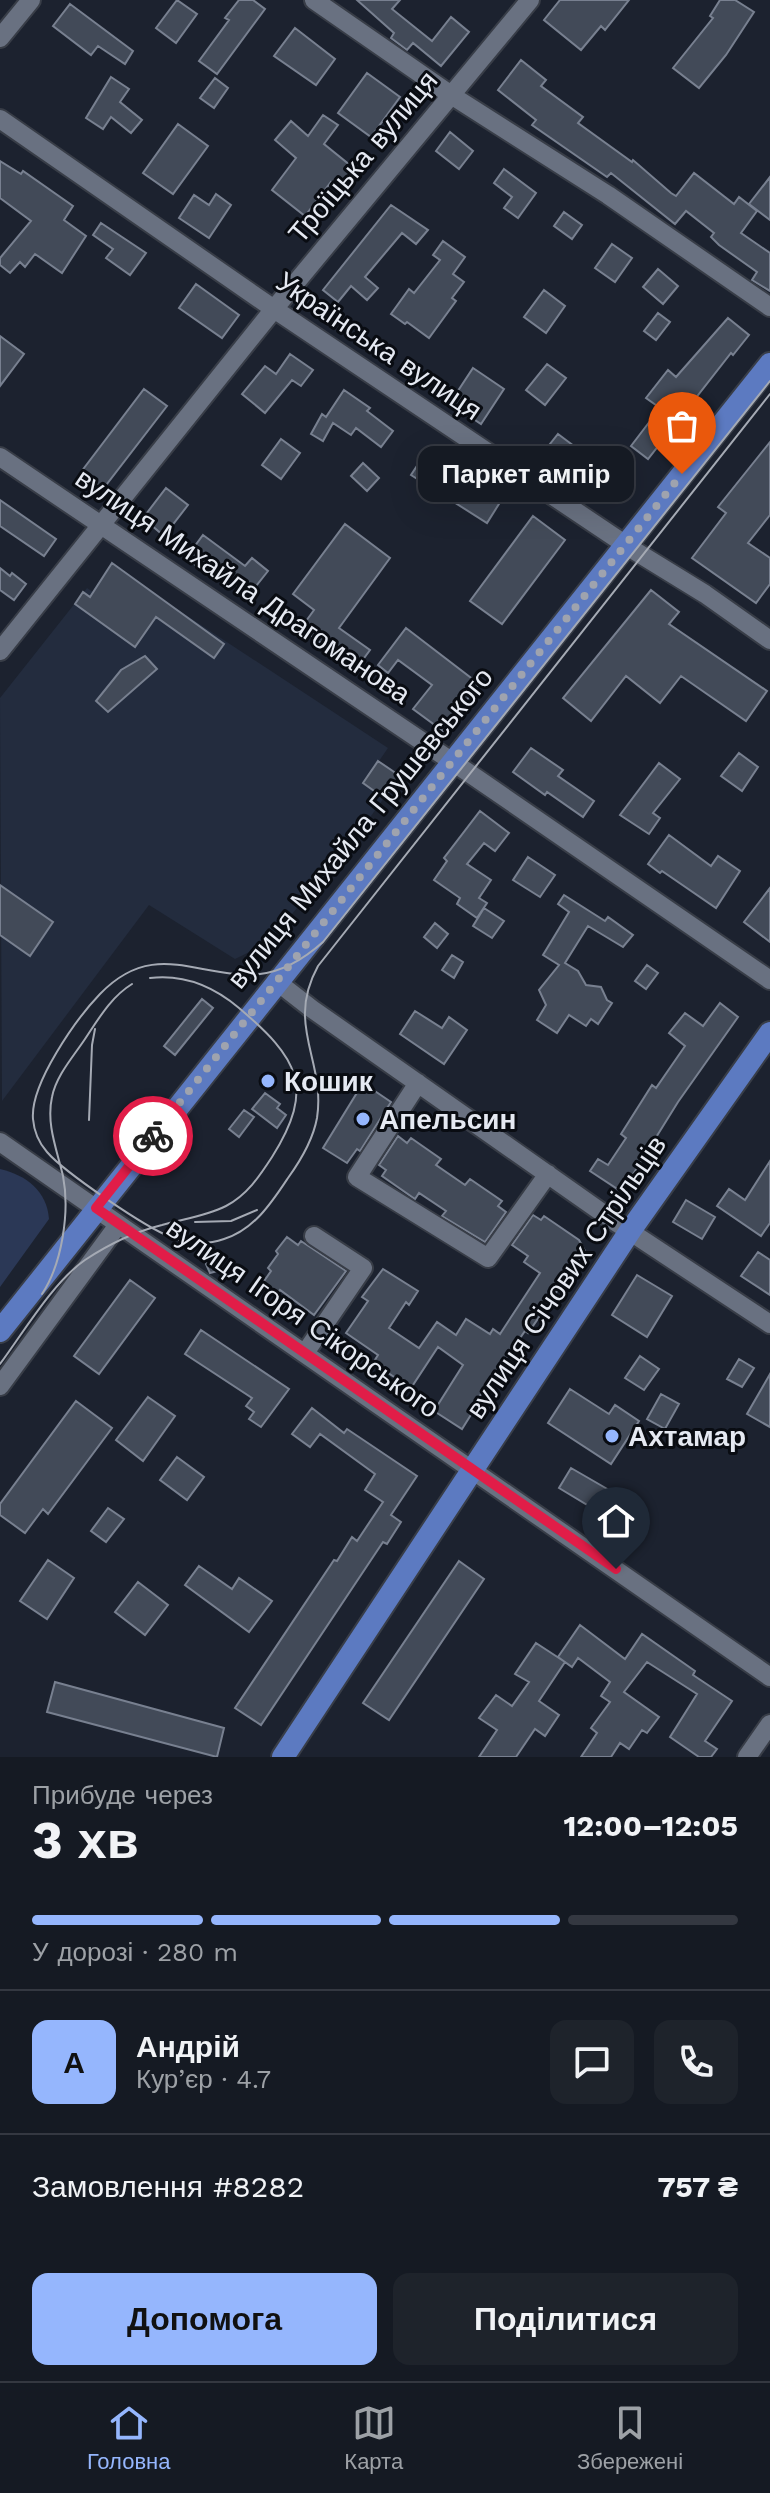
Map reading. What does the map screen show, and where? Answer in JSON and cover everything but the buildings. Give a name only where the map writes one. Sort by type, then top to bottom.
[{"type":"main road","name":"вулиця Михайла Грушевського","points":[[0,1331],[770,364]]},
{"type":"main road","name":"вулиця Січових Стрільців","points":[[283,1757],[630,1231],[770,1033]]},
{"type":"street","points":[[0,38],[31,0]]},
{"type":"street","points":[[314,0],[451,95],[608,195],[770,307]]},
{"type":"street","name":"Троїцька вулиця","points":[[0,651],[274,309],[530,0]]},
{"type":"street","name":"Українська вулиця","points":[[0,119],[274,309],[770,640]]},
{"type":"street","name":"вулиця Михайла Драгоманова","points":[[0,457],[770,980]]},
{"type":"street","points":[[276,981],[630,1231],[770,1324]]},
{"type":"street","points":[[418,1083],[357,1177],[488,1258],[548,1174]]},
{"type":"street","name":"вулиця Ігоря Сікорського","points":[[0,1142],[770,1677]]},
{"type":"street","points":[[0,1386],[118,1225]]},
{"type":"street","points":[[305,1353],[363,1268],[314,1236]]},
{"type":"street","points":[[747,1757],[770,1724]]},
{"type":"shaded area","points":[[87,588],[133,619],[154,594],[388,748],[379,761],[400,776],[355,838],[268,943],[235,959],[149,905],[2,1101],[0,698]]},
{"type":"shaded area","points":[[0,1169],[18,1175],[34,1186],[44,1200],[49,1219],[0,1287]]},
{"type":"tram line","points":[[770,381],[323,942],[294,963],[278,970],[238,974],[159,964],[120,977],[100,994],[56,1053],[34,1105],[37,1137],[56,1161],[125,1211],[159,1232],[184,1241],[204,1243],[224,1239],[244,1229],[261,1214],[297,1164],[317,1118],[316,1078],[308,1043],[305,1007],[318,966],[770,394]]},
{"type":"tram line","points":[[0,1364],[73,1269],[132,1235],[211,1212],[233,1202],[257,1178],[286,1133],[294,1111],[294,1075],[275,1043],[219,993],[186,980],[150,978]]},
{"type":"tram line","points":[[42,1294],[55,1268],[65,1221],[63,1176],[50,1117],[54,1089],[106,1008],[132,984]]},
{"type":"tram line","points":[[89,1120],[95,1029]]},
{"type":"tram line","points":[[195,1222],[231,1221],[257,1210]]},
{"type":"way so far","points":[[153,1136],[682,474]]},
{"type":"place","name":"Паркет ампір","points":[[682,474]]},
{"type":"place","name":"Кошик","points":[[268,1081]]},
{"type":"place","name":"Апельсин","points":[[363,1119]]},
{"type":"place","name":"Ахтамар","points":[[612,1436]]},
{"type":"route","points":[[153,1136],[96,1208],[616,1569]]}]
